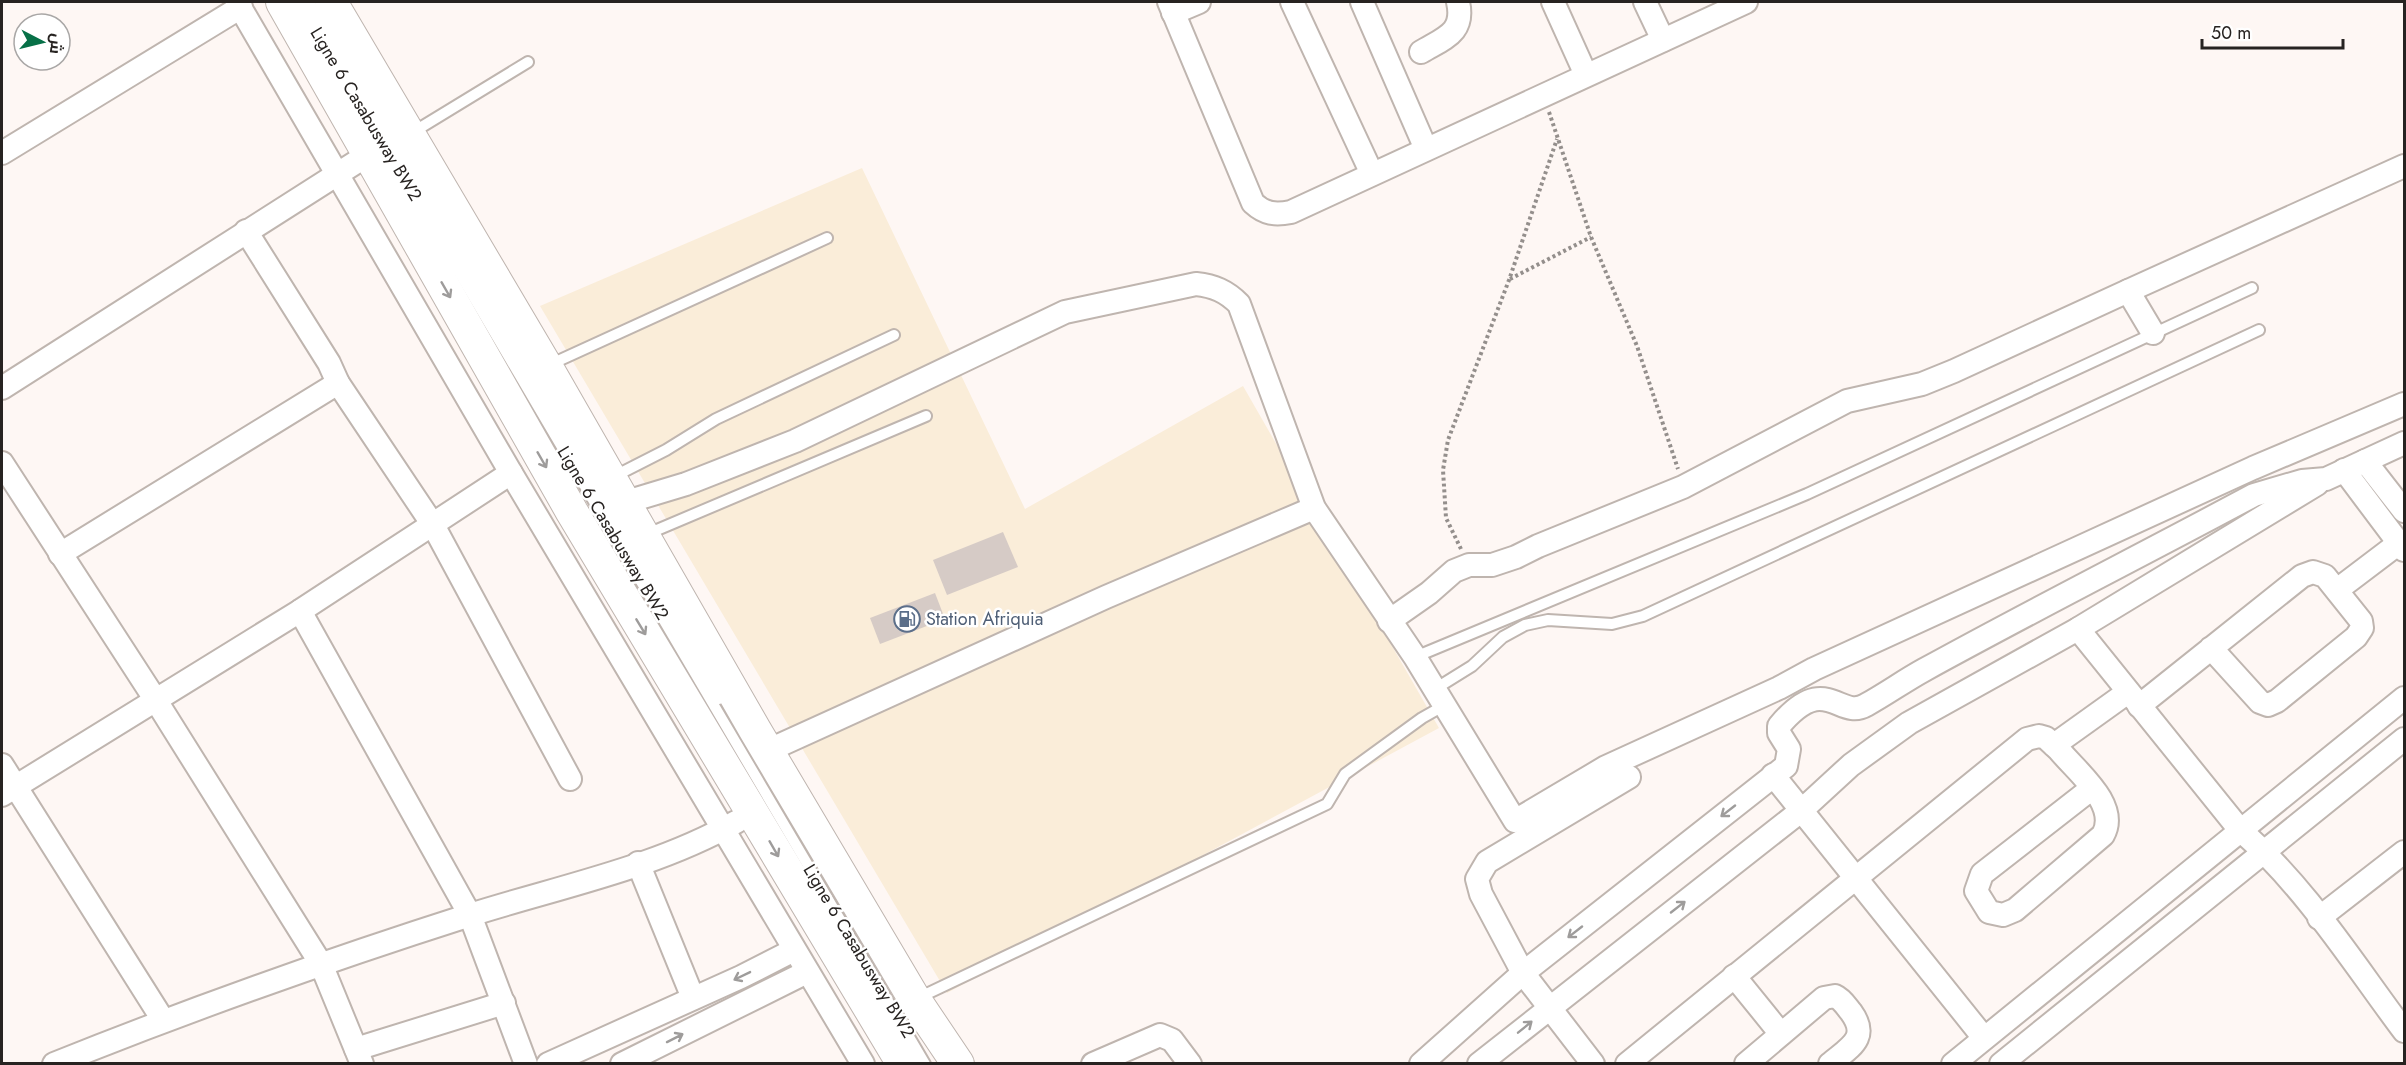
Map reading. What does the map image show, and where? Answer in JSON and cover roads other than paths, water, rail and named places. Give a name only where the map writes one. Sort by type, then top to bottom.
[{"type":"main road","points":[[282,2],[572,512],[903,1064]]},
{"type":"main road","points":[[331,2],[546,366],[767,752],[915,999],[958,1064]]},
{"type":"street","points":[[1199,2],[1171,7],[1252,203],[1260,211],[1277,214],[1291,212],[1742,2]]},
{"type":"street","points":[[1292,2],[1372,174]]},
{"type":"street","points":[[1362,2],[1426,149]]},
{"type":"street","points":[[1421,52],[1455,31],[1460,20],[1458,2]]},
{"type":"street","points":[[1553,2],[1586,75]]},
{"type":"street","points":[[1645,2],[1663,40]]},
{"type":"street","points":[[2,153],[239,4],[511,473],[863,1064]]},
{"type":"street","points":[[2,388],[369,154]]},
{"type":"street","points":[[1389,621],[1429,593],[1454,571],[1469,566],[1492,565],[1516,557],[1683,487],[1837,405],[1863,396],[1922,384],[1944,375],[2404,166]]},
{"type":"street","points":[[246,231],[329,363],[338,383],[433,525],[570,779]]},
{"type":"street","points":[[616,491],[686,484],[795,441],[1065,312],[1196,284],[1211,285],[1227,292],[1239,304],[1314,508],[1415,657],[1515,821],[1606,767],[1779,688],[1830,661],[2253,468],[2404,404]]},
{"type":"street","points":[[2128,291],[2153,333]]},
{"type":"street","points":[[60,554],[338,383]]},
{"type":"street","points":[[1479,1064],[1802,810],[1851,765],[1909,723],[2078,629],[2335,475],[2404,443]]},
{"type":"street","points":[[2365,461],[2404,511]]},
{"type":"street","points":[[2,463],[155,699],[321,964],[359,1056],[504,1003]]},
{"type":"street","points":[[8,791],[300,611],[511,473]]},
{"type":"street","points":[[2335,475],[2402,546],[2337,590]]},
{"type":"street","points":[[1421,1064],[1523,973],[1786,766],[1790,756],[1789,749],[1779,733],[1779,726],[1809,700],[1822,697],[1851,708],[1865,706],[1926,669],[2254,495],[2302,481],[2335,475]]},
{"type":"street","points":[[767,752],[1106,597],[1314,508]]},
{"type":"street","points":[[2054,745],[2134,699],[2211,648],[2307,573],[2325,576],[2361,621],[2359,633],[2273,704],[2260,702],[2211,648]]},
{"type":"street","points":[[300,611],[470,915],[526,1064]]},
{"type":"street","points":[[2078,629],[2240,830],[2265,851],[2404,1031]]},
{"type":"street","points":[[1953,1064],[2404,698]]},
{"type":"street","points":[[1627,1064],[2027,739],[2039,736],[2054,745],[2091,789],[2107,812],[2108,824],[2103,836],[2015,910],[2002,915],[1989,912],[1976,891],[1982,874],[2091,789]]},
{"type":"street","points":[[2005,1062],[2404,739]]},
{"type":"street","points":[[2,765],[8,791],[163,1020]]},
{"type":"street","points":[[1773,775],[1984,1038]]},
{"type":"street","points":[[1593,1064],[1523,973],[1478,887],[1477,879],[1482,866],[1629,777]]},
{"type":"street","points":[[54,1064],[163,1020],[321,964],[638,863],[724,829],[753,812]]},
{"type":"street","points":[[2319,918],[2404,852]]},
{"type":"street","points":[[638,863],[693,998]]},
{"type":"street","points":[[548,1064],[794,950]]},
{"type":"street","points":[[622,1064],[807,972]]},
{"type":"street","points":[[1734,976],[1780,1034]]},
{"type":"street","points":[[1746,1064],[1824,998],[1839,998],[1860,1024],[1859,1034],[1853,1045],[1830,1064]]},
{"type":"street","points":[[1093,1064],[1160,1035],[1172,1040],[1190,1064]]},
{"type":"lane","name":"Ligne 6 Casabusway BW2","points":[[300,2],[926,1064]]},
{"type":"lane","name":"Ligne 6 Casabusway BW2","points":[[309,2],[934,1064]]},
{"type":"lane","points":[[409,135],[528,62]]},
{"type":"lane","points":[[546,366],[827,238]]},
{"type":"lane","points":[[1415,657],[1807,494],[2252,288]]},
{"type":"lane","points":[[915,999],[1327,804],[1345,774],[1422,718],[1440,697],[1503,637],[1525,625],[1548,620],[1612,624],[1643,616],[2259,330]]},
{"type":"lane","points":[[616,491],[666,450],[716,419],[894,335]]},
{"type":"lane","points":[[642,536],[926,416]]},
{"type":"place","name":"Station Afriquia","points":[[907,619]]}]
